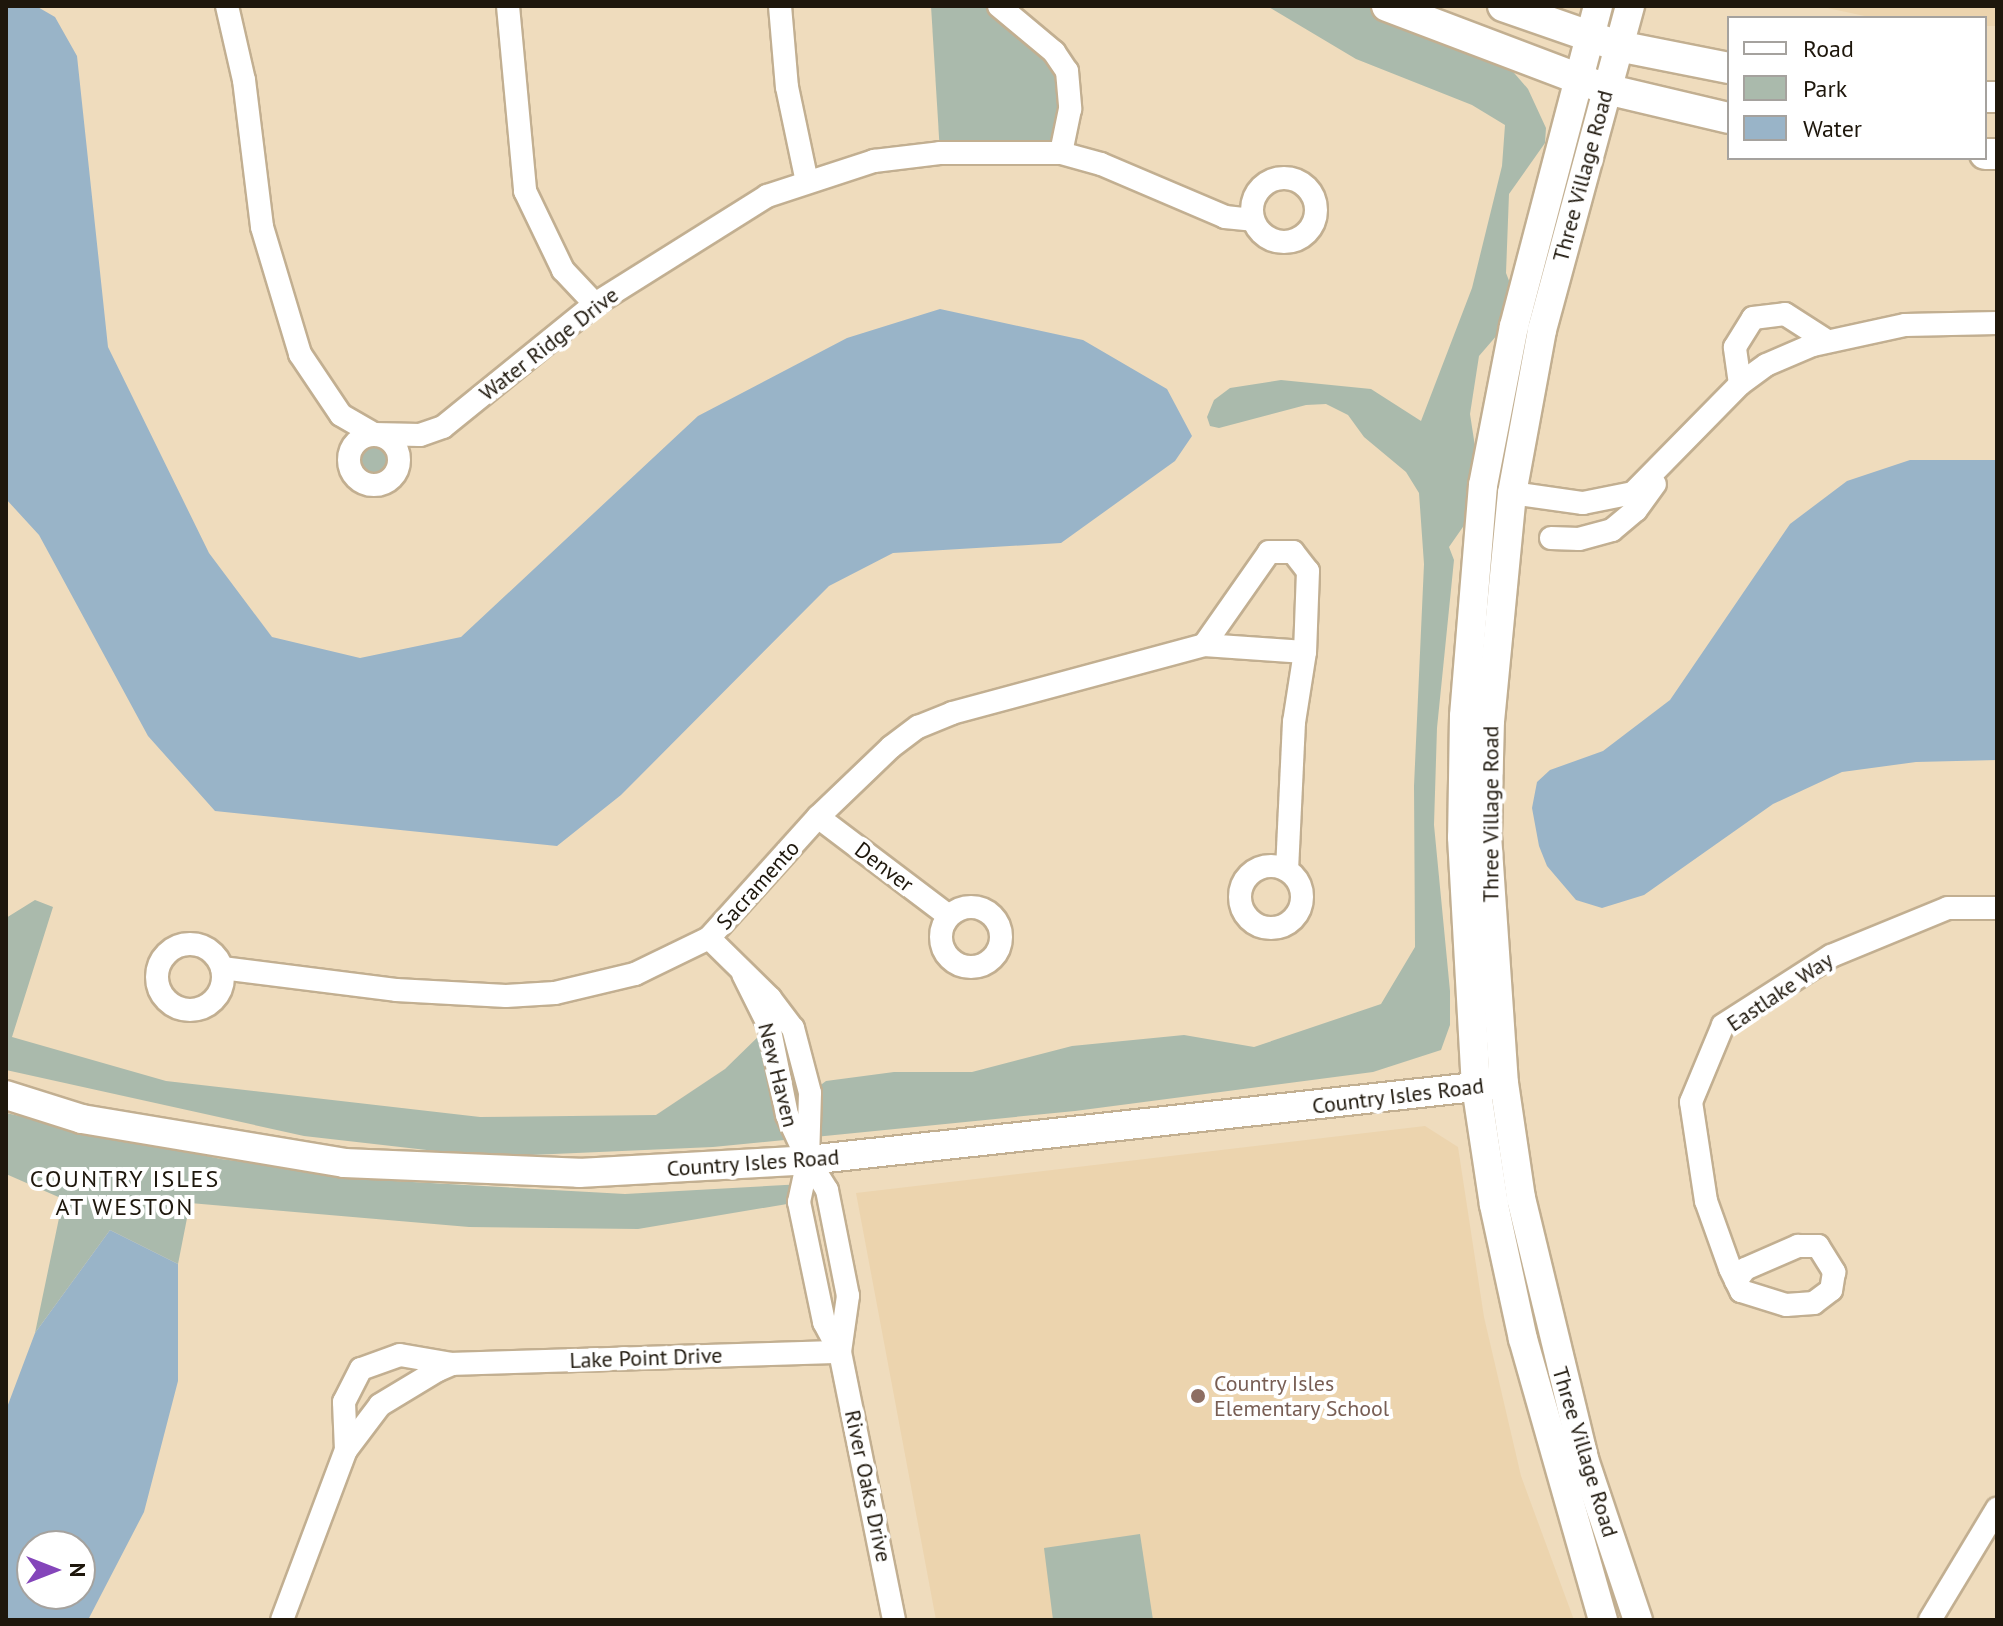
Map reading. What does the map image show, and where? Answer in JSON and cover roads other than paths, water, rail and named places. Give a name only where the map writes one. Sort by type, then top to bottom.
[{"type":"main road","points":[[1387,6],[1592,84],[1727,118]]},
{"type":"main road","points":[[1503,6],[1618,46],[1727,68]]},
{"type":"street","name":"Water Ridge Drive","points":[[227,6],[244,80],[262,227],[300,354],[341,415],[374,434],[420,435],[443,427],[595,304],[767,196],[874,161],[927,155],[1061,153],[1101,164],[1225,217],[1253,220]]},
{"type":"street","points":[[508,6],[525,191],[563,270],[595,304]]},
{"type":"street","points":[[780,6],[787,87],[807,182]]},
{"type":"street","points":[[999,6],[1064,65],[1071,101],[1061,153]]},
{"type":"street","name":"Three Village Road","points":[[1598,6],[1590,36],[1592,84],[1512,493],[1490,720],[1487,835],[1494,1205],[1523,1339],[1603,1620]]},
{"type":"street","name":"Three Village Road","points":[[1630,6],[1618,46],[1592,84],[1514,326],[1479,528],[1464,716],[1462,837],[1490,1085],[1549,1331],[1584,1459],[1638,1620]]},
{"type":"street","points":[[1740,384],[1735,347],[1753,318],[1785,314],[1827,341]]},
{"type":"street","points":[[1479,528],[1512,493],[1583,503],[1611,500],[1645,484],[1740,384],[1766,365],[1827,341],[1905,325],[1997,323]]},
{"type":"street","points":[[1551,538],[1579,539],[1612,530],[1636,510],[1673,456]]},
{"type":"street","points":[[1204,645],[1269,552],[1293,552],[1308,571],[1305,652],[1294,722],[1287,870]]},
{"type":"street","name":"Sacramento","points":[[222,968],[396,990],[542,994],[635,974],[709,938],[818,817],[891,747],[918,727],[952,713],[1204,645],[1305,652]]},
{"type":"street","name":"Denver","points":[[818,817],[949,916]]},
{"type":"street","name":"Eastlake Way","points":[[1736,1281],[1706,1201],[1691,1102],[1723,1025],[1831,956],[1948,908],[1997,908]]},
{"type":"street","name":"New Haven","points":[[709,938],[743,974],[769,1026],[787,1115],[808,1160]]},
{"type":"street","name":"Country Isles Road","points":[[6,1095],[82,1119],[344,1163],[579,1173],[808,1160],[1490,1085]]},
{"type":"street","name":"River Oaks Drive","points":[[808,1160],[827,1190],[848,1296],[840,1352],[894,1620]]},
{"type":"street","name":"Lake Point Drive","points":[[346,1450],[344,1402],[361,1369],[400,1355],[452,1364],[840,1352]]},
{"type":"street","name":"Lake Point Drive","points":[[282,1620],[346,1450],[380,1405],[452,1364]]},
{"type":"street","points":[[1930,1620],[1997,1509]]},
{"type":"water","points":[[6,6],[36,6],[55,17],[77,56],[108,347],[209,553],[272,637],[360,658],[461,637],[698,416],[847,338],[940,309],[1083,340],[1167,389],[1192,436],[1175,461],[1061,543],[893,553],[829,586],[621,795],[557,846],[215,811],[148,736],[39,535],[6,499]]},
{"type":"water","points":[[1910,460],[1997,460],[1997,760],[1916,762],[1842,772],[1773,804],[1644,895],[1602,908],[1576,900],[1547,866],[1539,846],[1532,808],[1537,782],[1550,770],[1603,751],[1670,700],[1790,524],[1847,481]]},
{"type":"water","points":[[110,1230],[178,1264],[178,1381],[144,1512],[96,1605],[96,1530],[16,1530],[16,1610],[93,1610],[88,1620],[6,1620],[6,1410],[35,1333]]},
{"type":"place","name":"Country Isles Elementary School","points":[[1198,1396]]},
{"type":"district","name":"COUNTRY ISLES AT WESTON","points":[[125,1193]]}]
